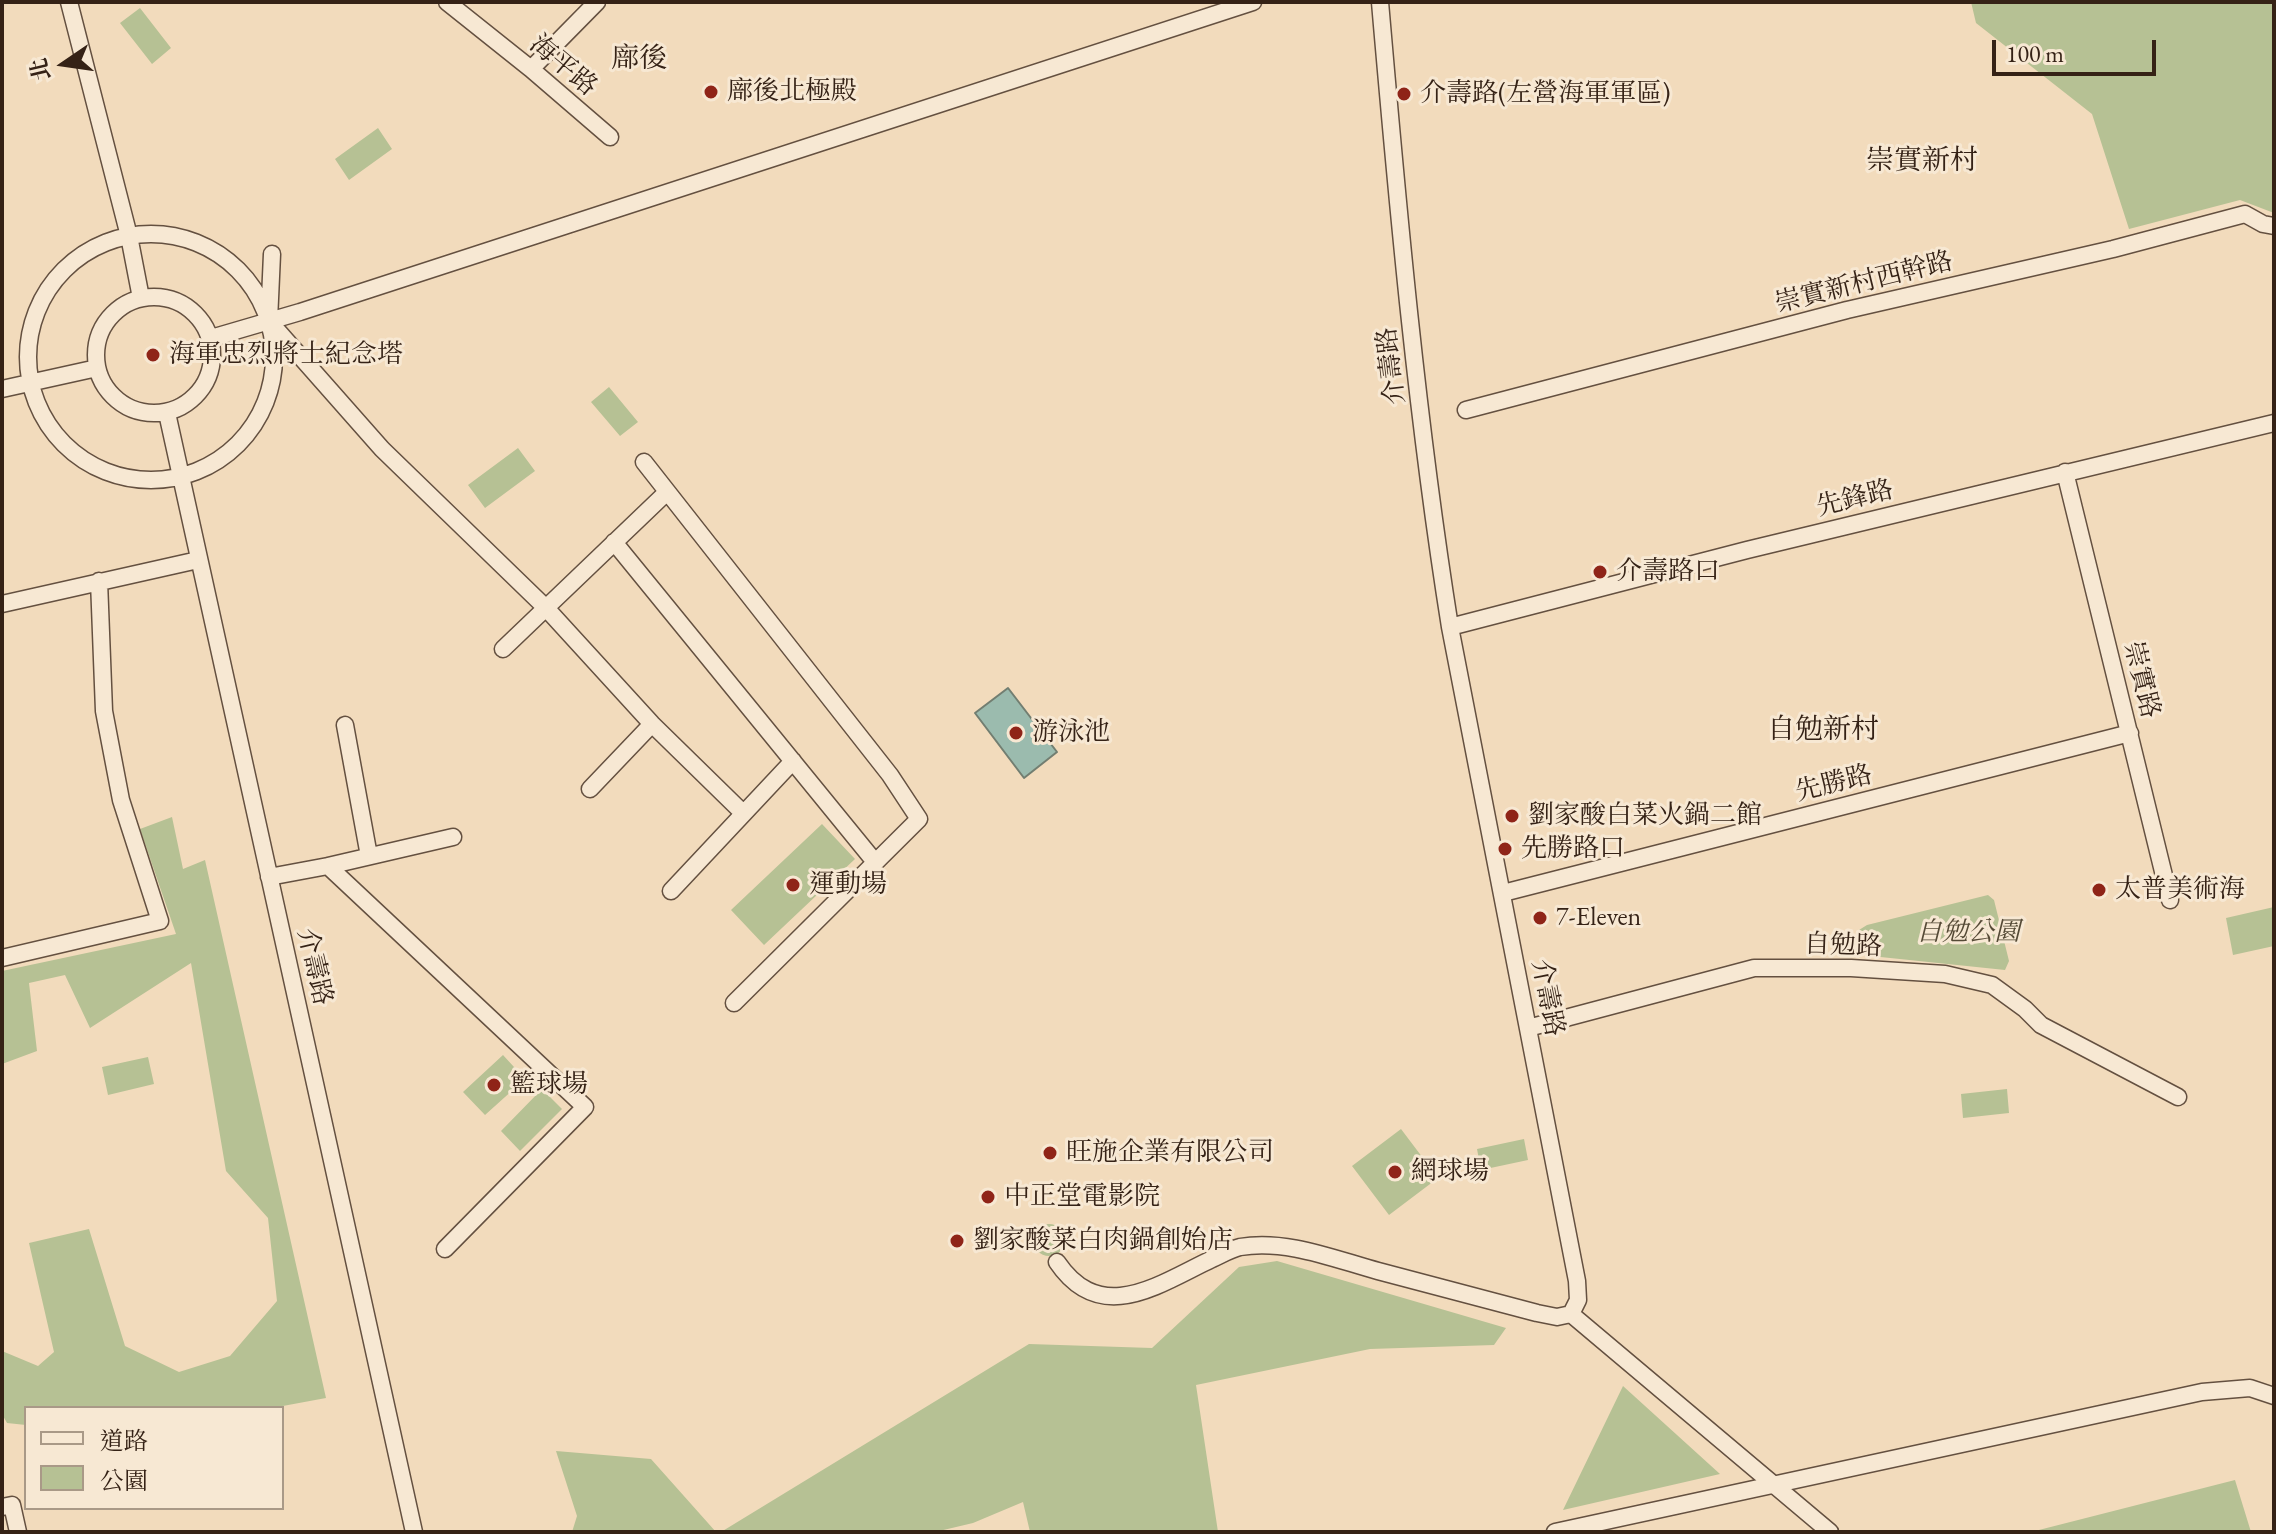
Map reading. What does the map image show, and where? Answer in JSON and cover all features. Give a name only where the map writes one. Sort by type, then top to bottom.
[{"type":"street","points":[[69,2],[129,236],[141,298]]},
{"type":"street","name":"海平路","points":[[447,2],[610,137]]},
{"type":"street","points":[[531,69],[597,2]]},
{"type":"street","points":[[211,338],[1253,2]]},
{"type":"street","name":"介壽路","points":[[1380,2],[1395,183],[1437,546],[1577,1281],[1578,1300],[1571,1314]]},
{"type":"street","name":"崇實新村西幹路","points":[[1466,410],[1847,310],[2113,249],[2245,214],[2274,226]]},
{"type":"street","points":[[154,233],[204,245],[244,276],[259,297],[269,321],[274,349],[272,378],[264,406],[250,430],[231,451],[207,467],[180,477],[137,479],[115,475],[86,461],[61,440],[48,423],[31,382],[30,339],[35,318],[50,288],[71,264],[88,251],[129,236],[154,233]]},
{"type":"street","points":[[272,254],[269,321],[382,449],[546,608],[652,724],[743,813]]},
{"type":"street","points":[[158,296],[175,300],[202,321],[211,338],[212,365],[201,391],[180,408],[167,413],[151,414],[123,405],[111,395],[97,368],[96,350],[100,332],[110,317],[124,305],[141,298],[158,296]]},
{"type":"street","points":[[2,389],[97,368]]},
{"type":"street","name":"介壽路","points":[[167,413],[414,1532]]},
{"type":"street","name":"先鋒路","points":[[1450,627],[1733,553],[2274,423]]},
{"type":"street","points":[[644,462],[890,775],[919,819],[734,1003]]},
{"type":"street","name":"崇實路","points":[[2065,472],[2170,900]]},
{"type":"street","points":[[503,649],[667,492]]},
{"type":"street","points":[[614,542],[875,862]]},
{"type":"street","points":[[2,604],[198,560]]},
{"type":"street","points":[[2,958],[160,921],[121,800],[104,711],[99,581]]},
{"type":"street","points":[[590,789],[652,724]]},
{"type":"street","points":[[345,725],[369,856]]},
{"type":"street","name":"先勝路","points":[[1503,893],[2130,733]]},
{"type":"street","points":[[671,891],[793,761]]},
{"type":"street","points":[[269,877],[453,837]]},
{"type":"street","points":[[328,866],[585,1107],[445,1249]]},
{"type":"street","name":"自勉路","points":[[1528,1028],[1754,968],[1851,968],[1945,974],[1992,985],[2041,1025],[2178,1097]]},
{"type":"street","points":[[1057,1262],[1067,1278],[1080,1288],[1102,1296],[1129,1296],[1147,1291],[1238,1247],[1287,1246],[1537,1313],[1557,1317],[1571,1314],[1830,1532]]},
{"type":"street","points":[[1555,1532],[2202,1392],[2250,1388],[2274,1396]]},
{"type":"street","points":[[2,1507],[12,1505],[18,1532]]},
{"type":"green space","points":[[1971,2],[2274,2],[2274,213],[2240,200],[2129,229],[2092,114],[1976,23]]},
{"type":"green space","points":[[140,8],[171,48],[152,64],[120,23]]},
{"type":"green space","points":[[378,128],[392,149],[349,180],[335,159]]},
{"type":"green space","points":[[609,387],[638,422],[620,436],[591,402]]},
{"type":"green space","points":[[518,448],[535,471],[485,508],[468,485]]},
{"type":"green space","points":[[172,817],[183,869],[205,860],[326,1398],[283,1406],[24,1406],[24,1425],[7,1423],[2,1414],[2,1351],[38,1366],[54,1352],[29,1243],[89,1229],[125,1346],[179,1372],[230,1356],[277,1301],[268,1218],[226,1171],[191,963],[90,1028],[65,975],[29,983],[37,1051],[2,1064],[2,971],[176,934],[140,829]]},
{"type":"green space","name":"運動場","points":[[822,824],[855,859],[764,945],[731,910]]},
{"type":"green space","name":"自勉公園","points":[[1988,895],[1994,900],[2009,961],[2005,970],[1871,956],[1862,951],[1859,930],[1867,925]]},
{"type":"green space","points":[[2274,907],[2274,946],[2233,955],[2226,918]]},
{"type":"green space","name":"籃球場","points":[[503,1055],[525,1079],[485,1115],[463,1092]]},
{"type":"green space","points":[[148,1057],[154,1084],[108,1095],[102,1067]]},
{"type":"green space","name":"籃球場","points":[[542,1089],[562,1109],[520,1151],[501,1131]]},
{"type":"green space","points":[[2007,1089],[2009,1113],[1963,1118],[1961,1094]]},
{"type":"green space","name":"網球場","points":[[1401,1129],[1438,1178],[1389,1215],[1352,1166]]},
{"type":"green space","points":[[1524,1139],[1528,1160],[1481,1170],[1477,1149]]},
{"type":"green space","points":[[1049,1224],[1060,1229],[1065,1240],[1060,1251],[1049,1256],[1038,1251],[1033,1240],[1038,1229]]},
{"type":"green space","points":[[1277,1261],[1506,1328],[1494,1345],[1370,1349],[1196,1385],[1218,1532],[1030,1532],[1023,1502],[973,1523],[935,1532],[721,1532],[1029,1344],[1152,1348],[1239,1267]]},
{"type":"green space","points":[[1623,1386],[1720,1474],[1563,1510]]},
{"type":"green space","points":[[556,1451],[651,1459],[716,1532],[572,1532],[577,1516]]},
{"type":"green space","points":[[2235,1480],[2251,1532],[2031,1532]]},
{"type":"shaded area","name":"游泳池","points":[[1008,688],[1057,752],[1024,778],[975,713]]},
{"type":"place","name":"廍後北極殿","points":[[711,92]]},
{"type":"place","name":"介壽路(左營海軍軍區)","points":[[1404,94]]},
{"type":"place","name":"海軍忠烈將士紀念塔","points":[[153,355]]},
{"type":"place","name":"介壽路口","points":[[1600,572]]},
{"type":"place","name":"游泳池","points":[[1016,733]]},
{"type":"place","name":"劉家酸白菜火鍋二館","points":[[1512,816]]},
{"type":"place","name":"先勝路口","points":[[1505,849]]},
{"type":"place","name":"運動場","points":[[793,885]]},
{"type":"place","name":"太普美術海","points":[[2099,890]]},
{"type":"place","name":"7-Eleven","points":[[1540,918]]},
{"type":"place","name":"籃球場","points":[[494,1085]]},
{"type":"place","name":"旺施企業有限公司","points":[[1050,1153]]},
{"type":"place","name":"網球場","points":[[1395,1172]]},
{"type":"place","name":"中正堂電影院","points":[[988,1197]]},
{"type":"place","name":"劉家酸菜白肉鍋創始店","points":[[957,1241]]},
{"type":"district","name":"廍後","points":[[639,59]]},
{"type":"district","name":"崇實新村","points":[[1922,161]]},
{"type":"district","name":"自勉新村","points":[[1823,730]]}]
